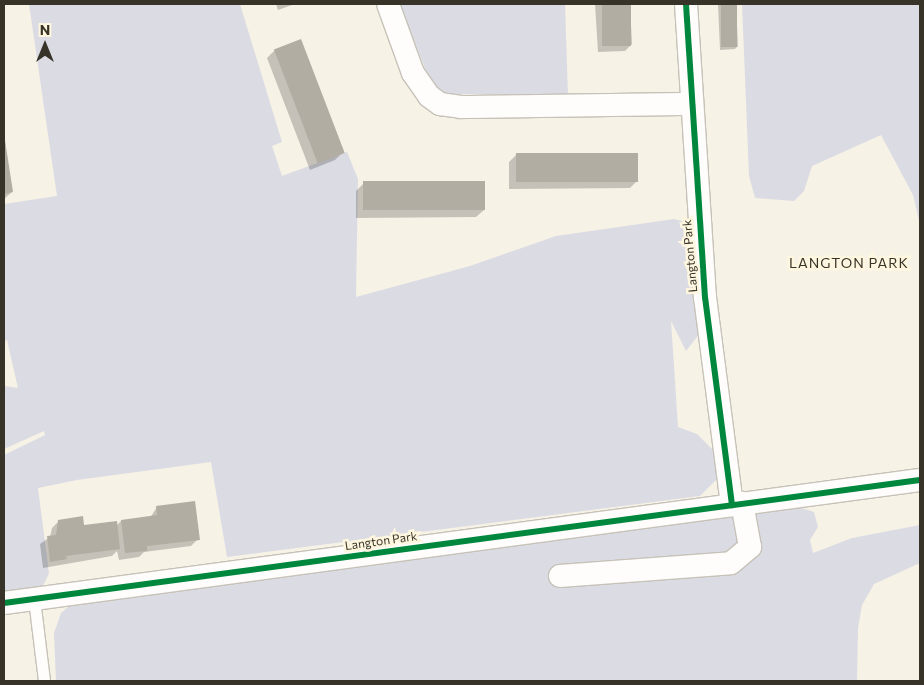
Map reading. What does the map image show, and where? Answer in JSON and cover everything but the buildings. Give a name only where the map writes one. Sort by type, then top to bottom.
[{"type":"street","points":[[388,4],[413,72],[429,96],[440,104],[461,107],[690,104]]},
{"type":"street","name":"Langton Park","points":[[686,4],[690,104],[705,297],[737,504]]},
{"type":"street","name":"Langton Park","points":[[4,603],[920,480]]},
{"type":"street","points":[[560,576],[731,563],[750,547],[737,504]]},
{"type":"lane","points":[[34,599],[44,681]]},
{"type":"shaded area","points":[[29,4],[240,4],[282,142],[272,146],[282,176],[347,152],[358,179],[356,297],[470,266],[556,236],[674,219],[697,225],[704,328],[686,351],[671,321],[678,427],[697,434],[721,458],[722,474],[700,496],[227,557],[211,462],[77,480],[38,488],[49,573],[45,582],[40,589],[4,593],[4,455],[45,435],[44,431],[4,449],[4,386],[18,388],[7,340],[4,341],[4,204],[57,196]]},
{"type":"shaded area","points":[[400,4],[565,4],[568,95],[441,94],[431,84]]},
{"type":"shaded area","points":[[742,4],[920,4],[920,225],[913,195],[881,135],[812,166],[804,191],[794,201],[755,198],[749,176]]},
{"type":"shaded area","points":[[786,503],[814,512],[818,527],[810,540],[813,553],[852,538],[920,525],[920,563],[874,584],[862,605],[858,628],[857,681],[56,681],[54,633],[61,613],[75,601]]},
{"type":"cycle path","points":[[686,4],[705,297],[732,505]]},
{"type":"cycle path","points":[[4,603],[920,480]]},
{"type":"district","name":"LANGTON PARK","points":[[849,263]]}]
